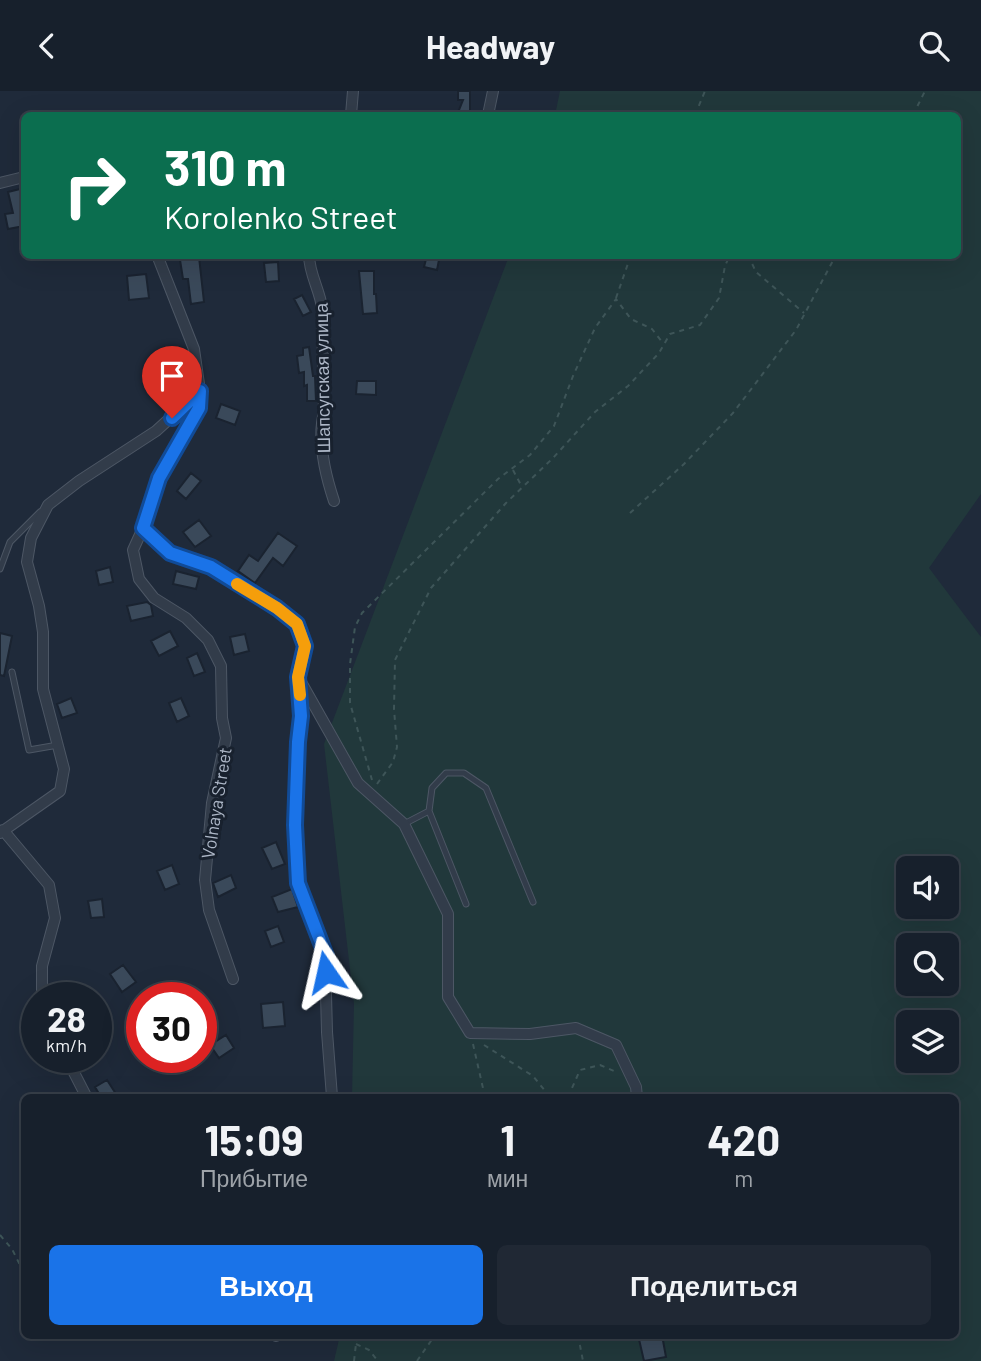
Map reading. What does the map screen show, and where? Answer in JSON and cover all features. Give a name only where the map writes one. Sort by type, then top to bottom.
[{"type":"street","points":[[351,112],[353,91]]},
{"type":"street","points":[[489,112],[494,91]]},
{"type":"street","points":[[0,183],[21,178]]},
{"type":"street","points":[[42,982],[43,966],[55,918],[49,885],[2,831],[60,791],[64,769],[43,689],[43,632],[27,562],[31,538],[48,505],[79,481],[156,431],[188,405],[200,391],[194,349],[159,259]]},
{"type":"street","name":"Шапсугская улица","points":[[310,259],[312,277],[320,293],[323,308],[324,412],[321,423],[324,472],[334,501]]},
{"type":"street","name":"Volnaya Street","points":[[200,391],[199,408],[159,478],[133,550],[139,579],[155,598],[186,618],[208,639],[220,666],[222,718],[226,738],[212,803],[205,880],[209,910],[233,979]]},
{"type":"street","points":[[143,528],[170,553],[211,567],[277,608],[297,624],[305,646],[298,677],[301,716],[295,825],[298,883],[326,956],[327,1032],[332,1094]]},
{"type":"street","points":[[298,677],[358,783],[404,824],[448,914],[448,997],[470,1033],[530,1034],[576,1028],[616,1045],[632,1078],[636,1094]]},
{"type":"street","points":[[74,1073],[85,1094]]},
{"type":"lane","points":[[0,569],[10,543],[25,525],[48,505]]},
{"type":"lane","points":[[12,672],[29,750],[58,745]]},
{"type":"lane","points":[[466,904],[429,811],[432,788],[446,773],[464,773],[485,788],[533,902]]},
{"type":"lane","points":[[404,824],[429,811]]},
{"type":"path","points":[[696,112],[705,91]]},
{"type":"path","points":[[915,112],[925,96],[925,91]]},
{"type":"path","points":[[630,259],[616,299],[596,328],[573,376],[554,426],[530,455],[498,479],[362,613],[355,627],[350,664],[350,702],[375,786],[393,762],[397,747],[394,709],[395,660],[431,588],[595,412],[628,386],[659,353],[670,334],[700,325],[719,298],[728,259]]},
{"type":"path","points":[[750,259],[756,272],[805,314]]},
{"type":"path","points":[[630,513],[684,464],[733,413],[796,330],[834,259]]},
{"type":"path","points":[[616,299],[631,319],[652,329],[664,344]]},
{"type":"path","points":[[512,468],[522,488]]},
{"type":"path","points":[[470,1033],[484,1094]]},
{"type":"path","points":[[470,1033],[492,1052],[533,1076],[548,1094]]},
{"type":"path","points":[[569,1094],[580,1070],[600,1065],[632,1078]]},
{"type":"path","points":[[0,1235],[12,1249],[21,1267]]},
{"type":"path","points":[[354,1361],[357,1339]]},
{"type":"path","points":[[417,1361],[432,1339]]},
{"type":"path","points":[[579,1339],[583,1361]]},
{"type":"path","points":[[356,1344],[369,1350],[379,1361]]},
{"type":"green space","points":[[560,91],[981,91],[981,494],[929,568],[981,637],[981,1361],[334,1361],[339,1339],[959,1339],[959,1094],[352,1094],[354,1004],[324,744],[508,259],[961,259],[961,112],[556,112]]},
{"type":"building","points":[[458,91],[470,91],[470,112],[458,112],[463,100],[458,100]]},
{"type":"building","points":[[21,189],[21,227],[8,229],[5,214],[13,213],[8,192]]},
{"type":"building","points":[[199,259],[204,302],[191,304],[188,279],[183,279],[180,260]]},
{"type":"building","points":[[426,259],[439,259],[437,270],[424,267]]},
{"type":"building","points":[[278,262],[279,281],[266,282],[264,263]]},
{"type":"building","points":[[359,271],[374,271],[377,313],[363,314]]},
{"type":"building","points":[[146,274],[149,298],[129,300],[127,276]]},
{"type":"building","points":[[302,295],[311,312],[303,316],[294,299]]},
{"type":"building","points":[[309,347],[315,376],[316,401],[307,401],[304,372],[299,373],[297,356],[303,355],[303,348]]},
{"type":"building","points":[[357,381],[376,381],[376,395],[356,394]]},
{"type":"building","points":[[221,404],[240,411],[235,425],[216,418]]},
{"type":"building","points":[[191,473],[201,481],[186,499],[177,491]]},
{"type":"building","points":[[199,520],[211,536],[195,547],[183,532]]},
{"type":"building","points":[[278,533],[297,546],[283,566],[273,558],[255,583],[238,571],[249,555],[258,561]]},
{"type":"building","points":[[110,567],[113,582],[99,585],[96,571]]},
{"type":"building","points":[[176,571],[199,577],[196,589],[173,584]]},
{"type":"building","points":[[147,602],[151,605],[153,616],[131,621],[127,606]]},
{"type":"building","points":[[170,631],[178,646],[159,656],[151,641]]},
{"type":"building","points":[[0,633],[12,636],[4,676],[0,675]]},
{"type":"building","points":[[245,634],[249,651],[234,655],[230,637]]},
{"type":"building","points":[[197,653],[205,672],[194,676],[187,658]]},
{"type":"building","points":[[71,698],[77,713],[62,718],[57,704]]},
{"type":"building","points":[[181,698],[189,716],[177,722],[169,703]]},
{"type":"building","points":[[276,842],[285,864],[272,869],[262,848]]},
{"type":"building","points":[[172,865],[179,884],[165,890],[157,871]]},
{"type":"building","points":[[231,875],[236,888],[218,897],[213,883]]},
{"type":"building","points":[[292,889],[298,907],[278,912],[272,897]]},
{"type":"building","points":[[102,899],[104,917],[91,918],[88,901]]},
{"type":"building","points":[[278,926],[284,942],[271,947],[265,931]]},
{"type":"building","points":[[123,965],[136,982],[126,982],[126,989],[122,992],[110,974]]},
{"type":"building","points":[[283,1002],[285,1026],[263,1028],[261,1004]]},
{"type":"building","points":[[226,1035],[234,1048],[219,1058],[217,1041]]},
{"type":"building","points":[[107,1080],[116,1094],[99,1094],[95,1087]]},
{"type":"building","points":[[639,1339],[663,1339],[666,1357],[644,1361]]},
{"type":"slow traffic","points":[[237,584],[277,608],[297,624],[305,646],[298,677],[300,695]]},
{"type":"route","points":[[172,418],[200,391],[199,408],[159,478],[143,528],[170,553],[211,567],[277,608],[297,624],[305,646],[298,677],[301,716],[295,825],[298,883],[326,956],[326,972]]}]
